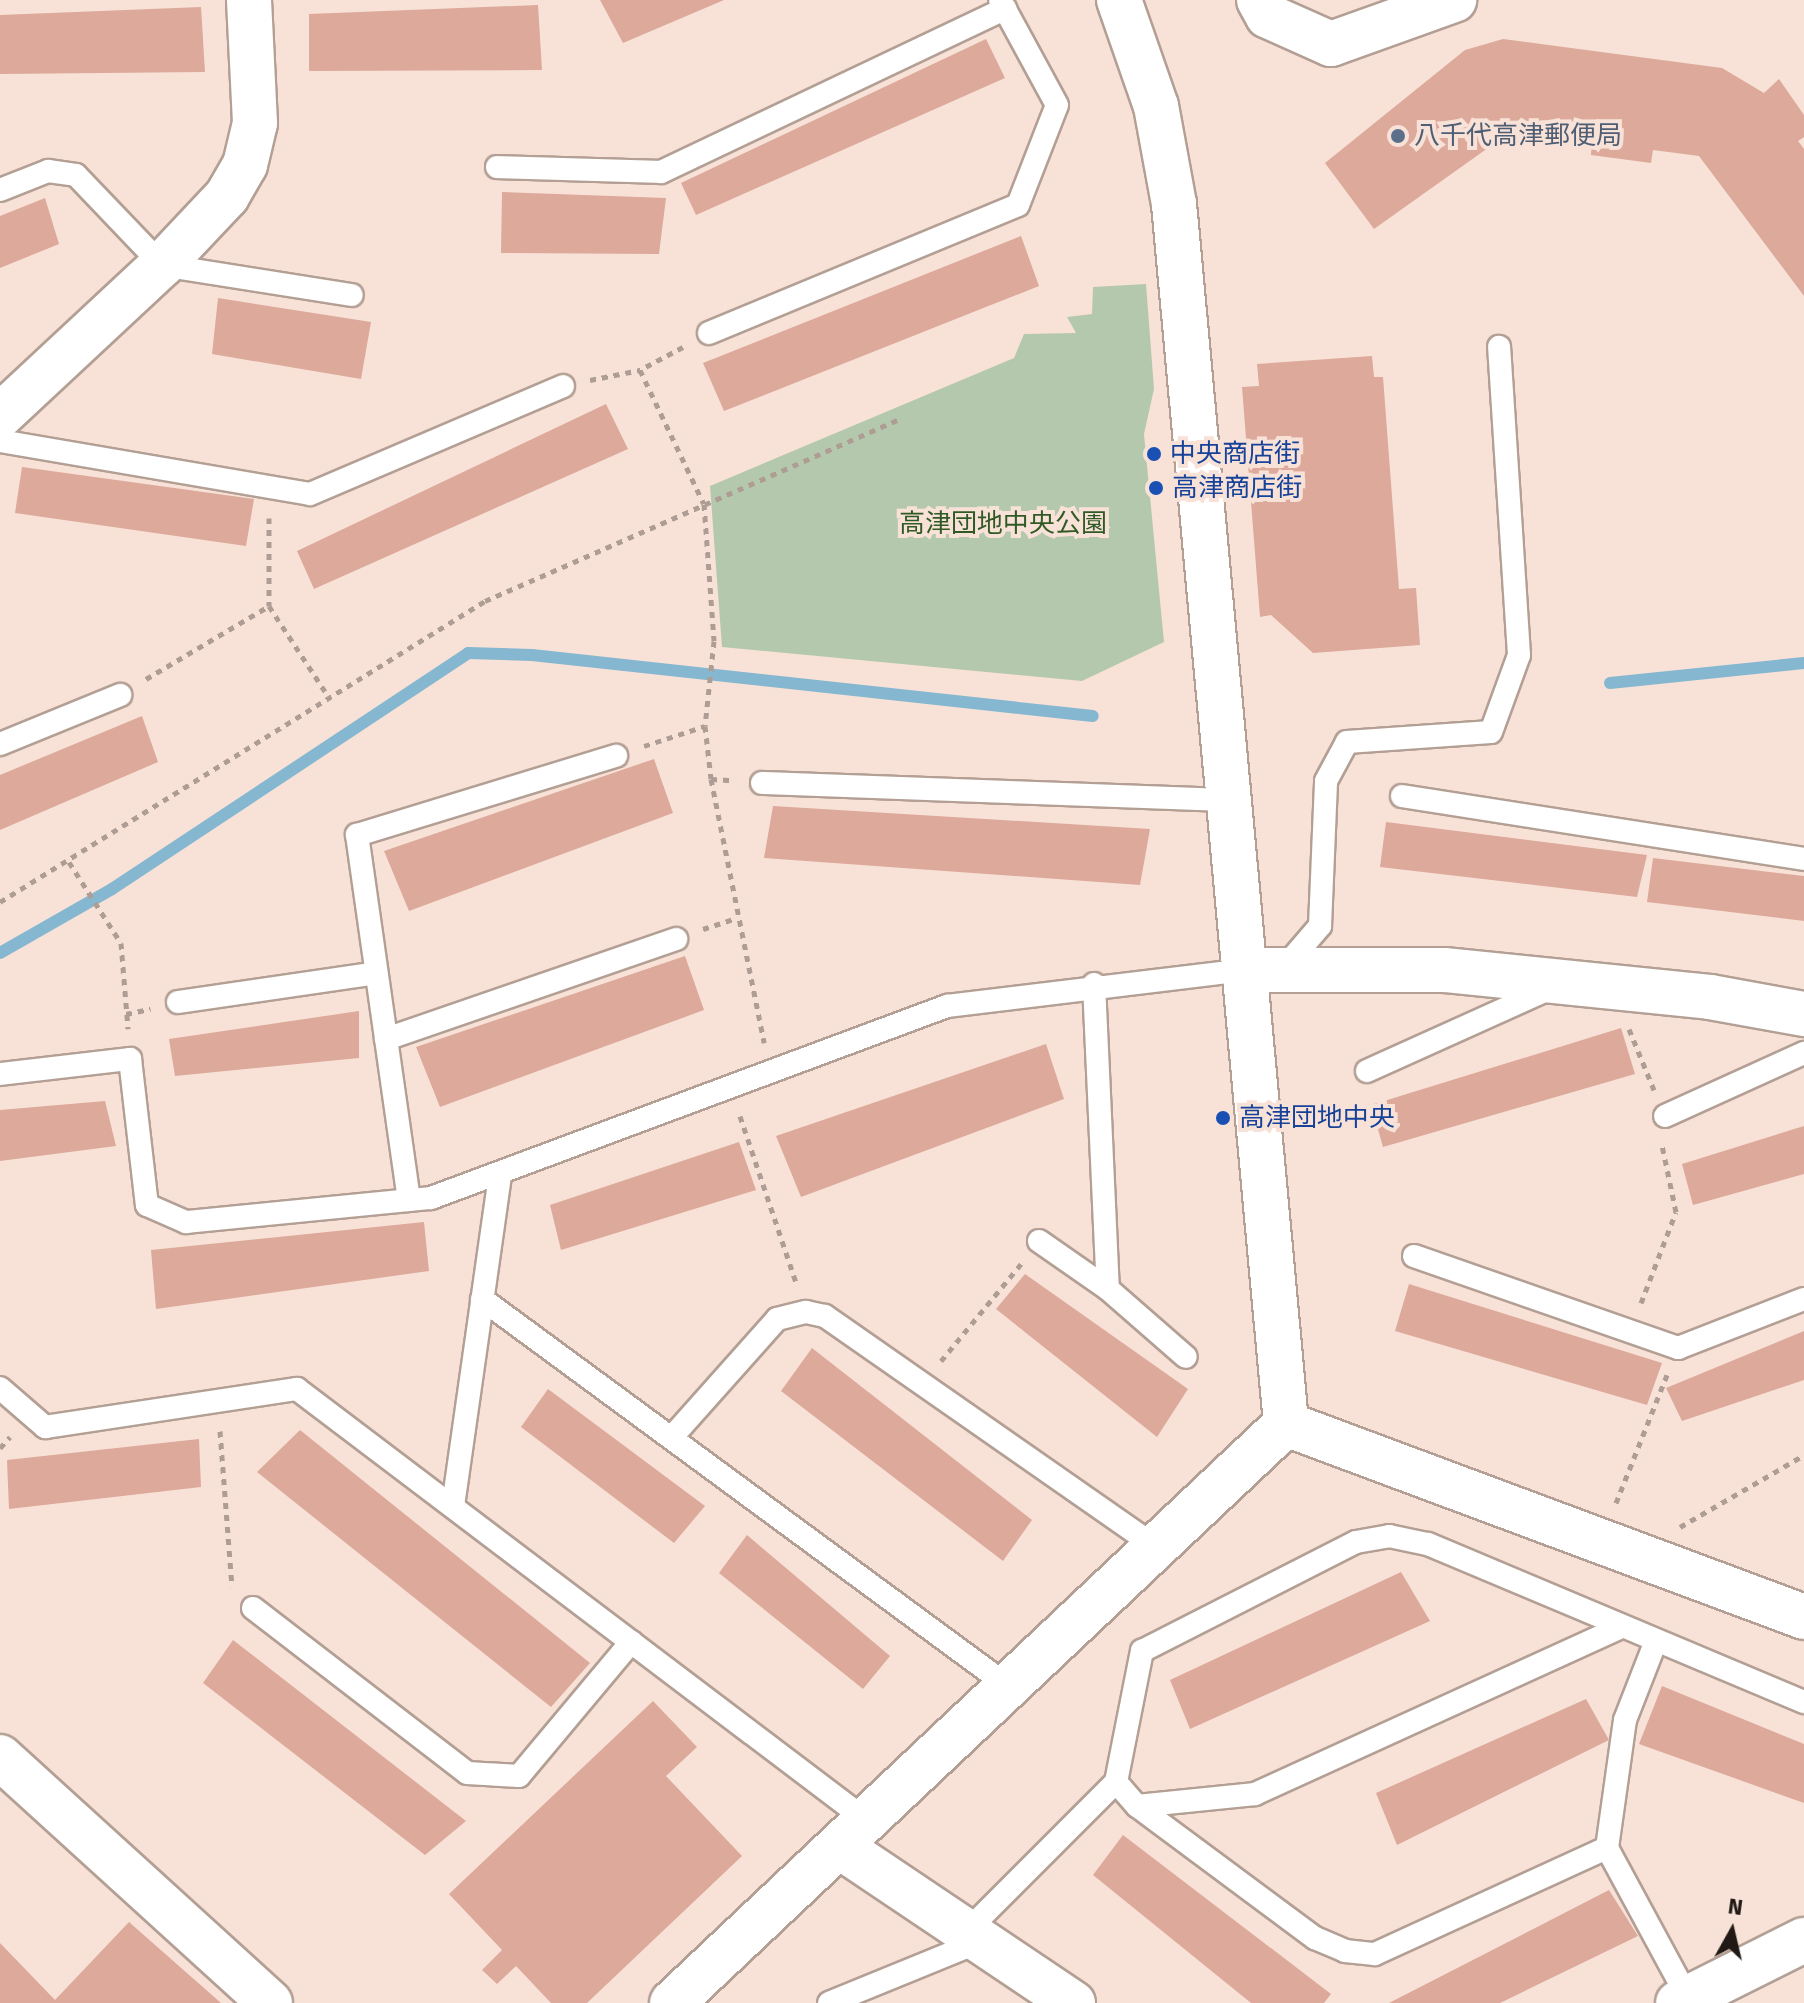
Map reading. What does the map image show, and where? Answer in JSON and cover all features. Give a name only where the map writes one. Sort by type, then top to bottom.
[{"type":"street","points":[[0,416],[162,265],[227,196],[245,165],[255,123],[249,0]]},
{"type":"street","points":[[672,2003],[1286,1424],[1263,970],[1228,800],[1181,266],[1156,106],[1119,0]]},
{"type":"street","points":[[1259,0],[1268,16],[1331,44],[1454,0]]},
{"type":"street","points":[[1263,970],[1444,970],[1612,987],[1804,1014]]},
{"type":"street","points":[[1286,1424],[1804,1617]]},
{"type":"street","points":[[0,1757],[268,2003]]},
{"type":"street","points":[[852,1833],[973,1936],[1073,2003]]},
{"type":"street","points":[[1683,2000],[1804,1940]]},
{"type":"lane","points":[[497,167],[661,172],[1003,4],[1057,105],[1018,205],[709,333]]},
{"type":"lane","points":[[0,190],[48,171],[76,175],[162,265],[352,295]]},
{"type":"lane","points":[[0,1074],[130,1059],[147,1205],[186,1222],[409,1200],[500,1174],[729,1085],[947,1006],[1094,984],[1263,970],[1320,926],[1326,781],[1347,742],[1491,732],[1519,655],[1499,347]]},
{"type":"lane","points":[[0,441],[310,494],[563,386]]},
{"type":"lane","points":[[0,744],[120,695]]},
{"type":"lane","points":[[409,1200],[357,835],[616,756]]},
{"type":"lane","points":[[762,783],[1228,800]]},
{"type":"lane","points":[[1402,796],[1804,859]]},
{"type":"lane","points":[[386,1039],[676,939]]},
{"type":"lane","points":[[178,1002],[376,973]]},
{"type":"lane","points":[[1367,1071],[1565,982]]},
{"type":"lane","points":[[1094,984],[1108,1289]]},
{"type":"lane","points":[[1665,1116],[1804,1053]]},
{"type":"lane","points":[[453,1506],[500,1174]]},
{"type":"lane","points":[[1039,1241],[1108,1289],[1186,1357]]},
{"type":"lane","points":[[1414,1256],[1678,1348],[1804,1299]]},
{"type":"lane","points":[[482,1299],[1008,1686]]},
{"type":"lane","points":[[672,1437],[777,1319],[806,1312],[825,1316],[1155,1546]]},
{"type":"lane","points":[[0,1388],[45,1427],[297,1389],[631,1642],[852,1833]]},
{"type":"lane","points":[[829,2003],[973,1936],[1116,1782],[1142,1651],[1356,1542],[1389,1536],[1428,1544],[1804,1702]]},
{"type":"lane","points":[[253,1608],[467,1773],[519,1776],[631,1642]]},
{"type":"lane","points":[[1137,1806],[1255,1794],[1622,1627]]},
{"type":"lane","points":[[1656,1641],[1625,1720],[1607,1848],[1683,2000]]},
{"type":"lane","points":[[1116,1782],[1137,1806],[1315,1938],[1345,1951],[1375,1954],[1607,1848]]},
{"type":"path","points":[[563,386],[640,370],[709,333]]},
{"type":"path","points":[[640,370],[704,504],[714,641],[705,726],[736,918],[770,1070]]},
{"type":"path","points":[[0,902],[485,601],[901,418]]},
{"type":"path","points":[[269,487],[269,606],[330,699]]},
{"type":"path","points":[[120,695],[269,606]]},
{"type":"path","points":[[616,756],[705,726]]},
{"type":"path","points":[[69,862],[121,943],[130,1059]]},
{"type":"path","points":[[1612,987],[1665,1116],[1661,1157],[1676,1212],[1630,1332]]},
{"type":"path","points":[[729,1085],[806,1312]]},
{"type":"path","points":[[922,1384],[1039,1241]]},
{"type":"path","points":[[1619,1546],[1678,1348]]},
{"type":"path","points":[[218,1401],[228,1584],[253,1608]]},
{"type":"path","points":[[1619,1546],[1804,1455]]},
{"type":"green space","name":"高津団地中央公園","points":[[1146,284],[1154,389],[1144,434],[1164,642],[1082,681],[722,647],[710,486],[1014,358],[1024,334],[1076,333],[1067,317],[1092,314],[1093,287]]},
{"type":"building","points":[[600,0],[724,0],[623,43]]},
{"type":"building","points":[[538,5],[542,70],[309,71],[309,14]]},
{"type":"building","points":[[201,7],[205,72],[0,74],[0,15]]},
{"type":"building","points":[[986,39],[1005,78],[696,215],[681,183]]},
{"type":"building","points":[[1503,39],[1722,68],[1764,93],[1779,79],[1804,115],[1804,137],[1798,141],[1804,149],[1804,296],[1699,156],[1653,150],[1651,163],[1591,155],[1592,142],[1509,133],[1374,229],[1325,163],[1465,50]]},
{"type":"building","points":[[502,192],[666,198],[659,254],[501,253]]},
{"type":"building","points":[[45,198],[59,244],[0,268],[0,216]]},
{"type":"building","points":[[1021,236],[1039,286],[724,411],[703,363]]},
{"type":"building","points":[[218,298],[371,322],[361,379],[212,354]]},
{"type":"building","points":[[1372,356],[1374,377],[1383,377],[1399,589],[1416,588],[1420,645],[1313,653],[1271,615],[1260,617],[1242,387],[1259,386],[1257,364]]},
{"type":"building","points":[[606,404],[628,449],[314,589],[297,551]]},
{"type":"building","points":[[22,467],[254,499],[246,546],[15,513]]},
{"type":"building","points":[[142,716],[158,762],[0,830],[0,775]]},
{"type":"building","points":[[654,759],[673,813],[409,911],[384,851]]},
{"type":"building","points":[[773,806],[1150,829],[1140,885],[764,858]]},
{"type":"building","points":[[1386,822],[1647,855],[1637,897],[1380,867]]},
{"type":"building","points":[[1653,858],[1804,876],[1804,921],[1647,902]]},
{"type":"building","points":[[685,956],[704,1010],[440,1107],[416,1047]]},
{"type":"building","points":[[359,1011],[359,1058],[175,1076],[169,1039]]},
{"type":"building","points":[[1621,1028],[1635,1074],[1383,1147],[1371,1105]]},
{"type":"building","points":[[1046,1044],[1064,1099],[801,1197],[776,1136]]},
{"type":"building","points":[[105,1101],[116,1146],[0,1161],[0,1110]]},
{"type":"building","points":[[1804,1126],[1804,1174],[1693,1205],[1682,1164]]},
{"type":"building","points":[[739,1142],[756,1190],[561,1250],[550,1205]]},
{"type":"building","points":[[424,1222],[429,1271],[156,1309],[151,1250]]},
{"type":"building","points":[[1025,1274],[1188,1389],[1157,1437],[996,1309]]},
{"type":"building","points":[[1409,1284],[1662,1363],[1647,1405],[1395,1331]]},
{"type":"building","points":[[1804,1331],[1804,1380],[1682,1421],[1666,1388]]},
{"type":"building","points":[[812,1348],[1032,1520],[1003,1561],[781,1391]]},
{"type":"building","points":[[548,1389],[705,1506],[674,1543],[521,1427]]},
{"type":"building","points":[[300,1430],[590,1663],[551,1707],[257,1472]]},
{"type":"building","points":[[199,1439],[201,1487],[9,1509],[7,1460]]},
{"type":"building","points":[[747,1535],[890,1656],[863,1689],[719,1573]]},
{"type":"building","points":[[1401,1572],[1430,1621],[1190,1729],[1170,1680]]},
{"type":"building","points":[[233,1640],[466,1821],[425,1855],[203,1683]]},
{"type":"building","points":[[1662,1686],[1804,1744],[1804,1803],[1639,1744]]},
{"type":"building","points":[[1586,1699],[1609,1740],[1397,1845],[1376,1793]]},
{"type":"building","points":[[653,1701],[697,1747],[666,1776],[742,1856],[587,2003],[551,2003],[516,1966],[497,1984],[482,1970],[502,1950],[449,1894]]},
{"type":"building","points":[[1123,1835],[1331,1994],[1324,2003],[1251,2003],[1093,1875]]},
{"type":"building","points":[[1609,1890],[1638,1936],[1500,2003],[1389,2003]]},
{"type":"building","points":[[129,1922],[221,2003],[0,2003],[0,1943],[55,2000]]},
{"type":"waterway","points":[[0,953],[112,889],[468,653],[532,655],[1093,716]]},
{"type":"waterway","points":[[1610,683],[1804,663]]},
{"type":"place","name":"八千代高津郵便局","points":[[1398,136]]},
{"type":"place","name":"中央商店街","points":[[1154,454]]},
{"type":"place","name":"高津商店街","points":[[1156,488]]},
{"type":"place","name":"高津団地中央","points":[[1223,1118]]}]
